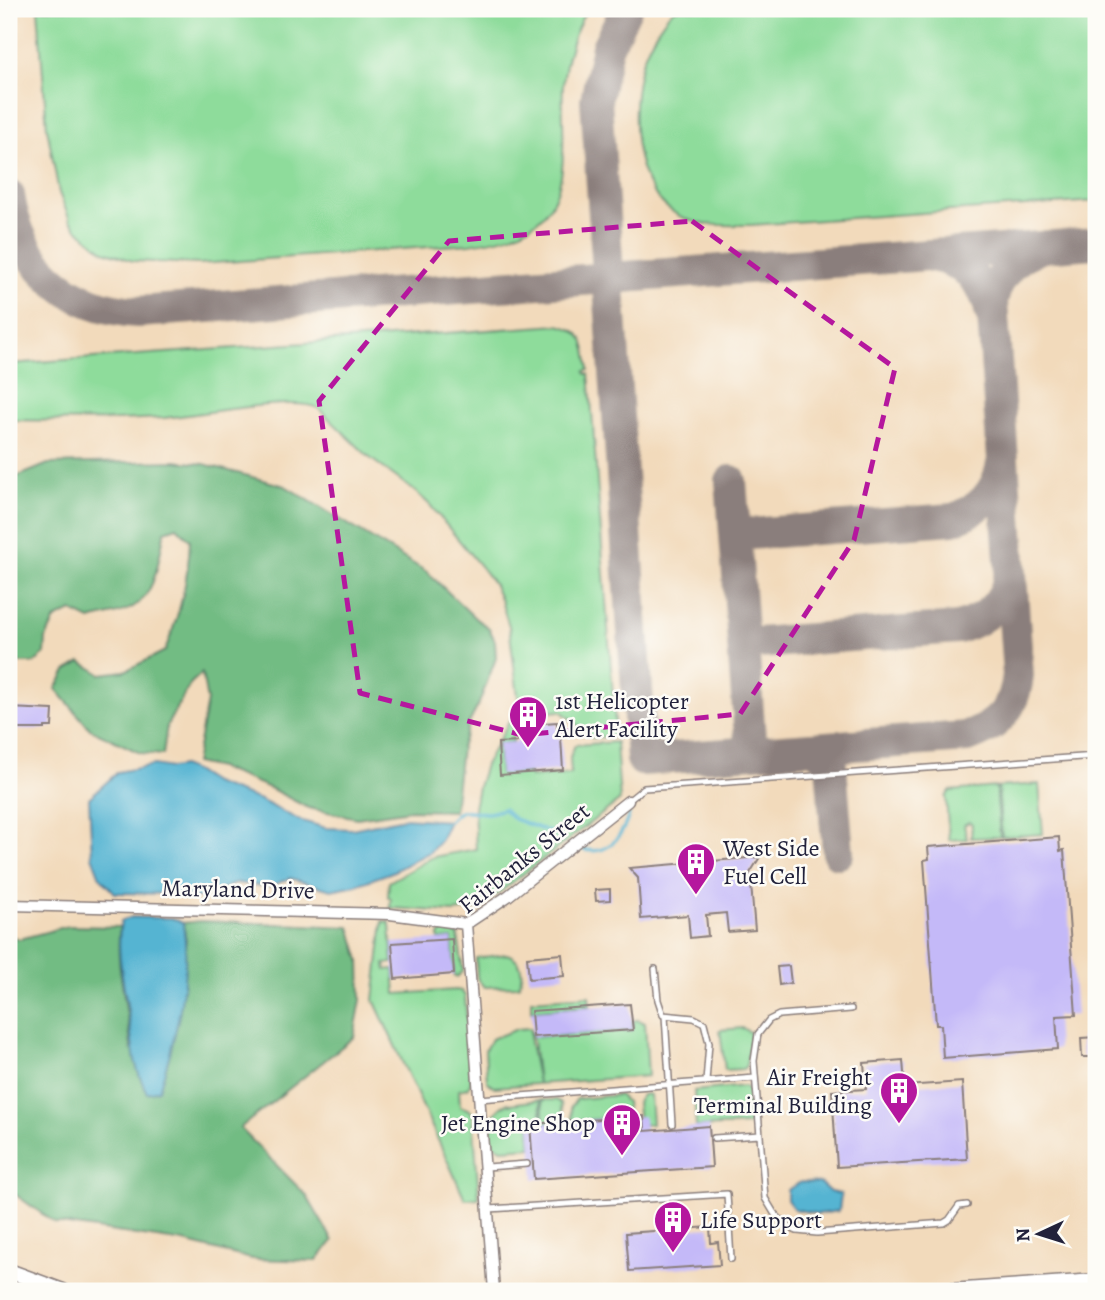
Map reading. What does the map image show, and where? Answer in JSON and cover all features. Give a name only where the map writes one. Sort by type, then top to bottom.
[{"type":"street","name":"Fairbanks Street","points":[[495,1291],[466,925],[508,896],[628,801]]},
{"type":"street","name":"Maryland Drive","points":[[9,905],[390,914],[466,925]]},
{"type":"street","points":[[9,1271],[63,1291]]},
{"type":"street","points":[[950,1291],[999,1290],[1096,1281]]},
{"type":"lane","points":[[628,801],[644,788],[1096,756]]},
{"type":"lane","points":[[655,969],[658,1000],[665,1016],[673,1124]]},
{"type":"lane","points":[[850,1009],[779,1015],[769,1020],[758,1034],[754,1061],[765,1198],[774,1213],[788,1227],[817,1233],[944,1223],[950,1220],[959,1206],[967,1205]]},
{"type":"lane","points":[[665,1016],[694,1018],[704,1023],[709,1043],[706,1082]]},
{"type":"lane","points":[[480,1099],[755,1078]]},
{"type":"lane","points":[[714,1138],[760,1135]]},
{"type":"lane","points":[[486,1167],[527,1164]]},
{"type":"lane","points":[[489,1209],[727,1194],[731,1259]]},
{"type":"highlighted area","points":[[692,221],[895,368],[854,540],[740,714],[522,735],[360,693],[319,401],[449,241]]},
{"type":"green space","points":[[38,9],[587,9],[574,36],[564,75],[563,159],[556,194],[548,209],[528,227],[504,237],[470,244],[199,264],[133,261],[102,250],[70,220],[59,193],[47,128]]},
{"type":"green space","points":[[674,9],[1096,9],[1096,201],[751,225],[710,224],[682,217],[659,199],[648,183],[636,144],[635,122],[635,101],[642,63],[655,34]]},
{"type":"green space","points":[[559,325],[575,331],[580,336],[588,361],[589,370],[585,371],[589,374],[590,385],[616,736],[592,738],[561,711],[516,714],[513,717],[513,742],[498,744],[500,774],[529,773],[530,777],[571,774],[570,757],[575,745],[616,742],[620,800],[478,909],[454,912],[390,908],[389,882],[433,857],[476,849],[474,808],[478,787],[485,765],[519,704],[509,626],[493,583],[430,505],[370,458],[318,408],[288,404],[164,418],[9,420],[9,364]]},
{"type":"green space","points":[[175,461],[204,464],[285,486],[427,572],[489,628],[495,641],[496,658],[461,748],[454,811],[410,810],[357,818],[308,808],[270,788],[219,768],[195,763],[207,701],[202,673],[191,683],[167,725],[163,755],[140,753],[90,729],[56,689],[66,671],[81,662],[101,674],[125,671],[165,651],[182,597],[189,556],[190,540],[177,527],[165,531],[152,583],[148,592],[133,607],[90,620],[72,611],[55,619],[46,638],[45,654],[34,663],[9,663],[9,476],[19,476],[48,464]]},
{"type":"green space","points":[[1039,784],[1043,834],[1002,837],[998,787]]},
{"type":"green space","points":[[996,787],[1000,837],[971,838],[972,824],[969,822],[964,825],[967,839],[949,840],[946,797],[950,791]]},
{"type":"green space","points":[[201,921],[350,927],[360,960],[361,1000],[354,1037],[240,1128],[306,1195],[333,1241],[316,1261],[252,1259],[184,1242],[55,1223],[9,1190],[9,936],[20,939],[68,926],[120,927],[120,972],[131,1049],[180,1002],[186,940],[183,923]]},
{"type":"green space","points":[[383,921],[389,922],[390,925],[393,963],[385,964],[386,970],[394,969],[396,994],[456,990],[465,996],[471,1081],[468,1088],[459,1090],[460,1106],[470,1110],[473,1115],[479,1198],[465,1199],[374,1000]]},
{"type":"green space","points":[[445,930],[458,935],[463,971],[457,977],[454,976],[452,939],[439,940],[439,935]]},
{"type":"green space","points":[[507,954],[519,963],[519,986],[484,987],[477,978],[476,958]]},
{"type":"green space","points":[[589,996],[590,1006],[531,1011],[531,1000]]},
{"type":"green space","points":[[631,1021],[645,1023],[648,1076],[494,1087],[487,1081],[485,1050],[491,1039],[517,1029],[530,1028],[530,1043],[538,1083],[532,1032],[534,1037],[632,1030],[634,1025]]},
{"type":"green space","points":[[743,1028],[751,1033],[746,1066],[743,1069],[725,1070],[720,1030]]},
{"type":"green space","points":[[745,1086],[752,1105],[749,1125],[696,1127],[694,1091]]},
{"type":"green space","points":[[648,1094],[652,1124],[639,1125],[637,1102],[642,1095]]},
{"type":"green space","points":[[619,1095],[626,1102],[627,1114],[616,1118],[572,1121],[571,1107],[577,1099]]},
{"type":"green space","points":[[540,1100],[542,1122],[530,1124],[531,1147],[502,1149],[493,1144],[492,1120],[502,1107],[508,1103]]},
{"type":"green space","points":[[542,1100],[556,1100],[561,1103],[564,1119],[544,1123]]},
{"type":"water","points":[[154,765],[171,768],[182,766],[213,783],[260,800],[299,820],[326,828],[352,829],[404,818],[449,821],[440,841],[430,852],[392,872],[356,885],[331,890],[290,878],[269,887],[237,883],[198,898],[177,894],[115,893],[100,877],[92,856],[89,798],[118,772]]},
{"type":"water","points":[[132,917],[172,918],[183,923],[185,943],[184,986],[171,1051],[159,1090],[147,1093],[134,1057],[120,958],[121,921]]},
{"type":"water","points":[[801,1182],[820,1183],[830,1192],[841,1194],[839,1211],[818,1214],[794,1209],[787,1200],[787,1190]]},
{"type":"building","points":[[9,708],[53,710],[52,727],[12,729]]},
{"type":"building","name":"1st Helicopter Alert Facility","points":[[557,722],[563,770],[500,775],[498,743],[517,742],[517,734],[530,734],[530,724]]},
{"type":"building","points":[[1059,837],[1060,851],[1064,850],[1076,1015],[1056,1016],[1058,1049],[943,1058],[941,1025],[936,1025],[924,860],[929,859],[928,847]]},
{"type":"building","name":"West Side Fuel Cell","points":[[760,857],[750,873],[755,930],[728,932],[726,913],[706,915],[708,936],[690,938],[688,915],[641,919],[638,878],[629,868]]},
{"type":"building","points":[[610,889],[610,900],[596,901],[595,890]]},
{"type":"building","points":[[452,939],[454,974],[395,979],[392,943]]},
{"type":"building","points":[[562,954],[564,976],[529,979],[527,957]]},
{"type":"building","points":[[789,966],[791,983],[779,985],[777,967]]},
{"type":"building","points":[[630,1004],[633,1030],[533,1037],[531,1011]]},
{"type":"building","points":[[1096,1037],[1096,1057],[1082,1057],[1081,1038]]},
{"type":"building","name":"Air Freight Terminal Building","points":[[903,1060],[905,1086],[962,1082],[967,1159],[837,1167],[832,1091],[866,1089],[864,1063]]},
{"type":"building","name":"Jet Engine Shop","points":[[644,1116],[645,1131],[709,1126],[712,1167],[534,1179],[530,1124]]},
{"type":"building","name":"Life Support","points":[[710,1227],[711,1243],[718,1242],[720,1265],[629,1271],[626,1233]]},
{"type":"waterway","points":[[449,821],[462,811],[487,813],[504,809],[514,819],[558,835]]},
{"type":"waterway","points":[[582,849],[591,851],[606,848],[618,838],[629,815]]},
{"type":"taxiway","points":[[626,9],[607,47],[596,100],[642,760],[967,737],[988,728],[1003,714],[1013,697],[1018,675],[992,302],[999,282],[1011,266],[1027,254],[1046,246]]},
{"type":"taxiway","points":[[9,195],[24,242],[51,278],[90,302],[113,309],[138,312],[1096,243]]},
{"type":"taxiway","points":[[931,256],[953,263],[971,275],[984,292],[991,314]]},
{"type":"taxiway","points":[[735,535],[953,519],[971,511],[986,499],[996,483],[1002,464]]},
{"type":"taxiway","points":[[731,481],[751,752]]},
{"type":"taxiway","points":[[743,644],[958,628],[977,620],[993,608],[1004,593],[1010,574]]},
{"type":"taxiway","points":[[808,748],[821,752],[831,765],[838,853]]},
{"type":"place","name":"1st Helicopter Alert Facility","points":[[528,749]]},
{"type":"place","name":"West Side Fuel Cell","points":[[696,896]]},
{"type":"place","name":"Air Freight Terminal Building","points":[[899,1125]]},
{"type":"place","name":"Jet Engine Shop","points":[[622,1157]]},
{"type":"place","name":"Life Support","points":[[673,1254]]}]
